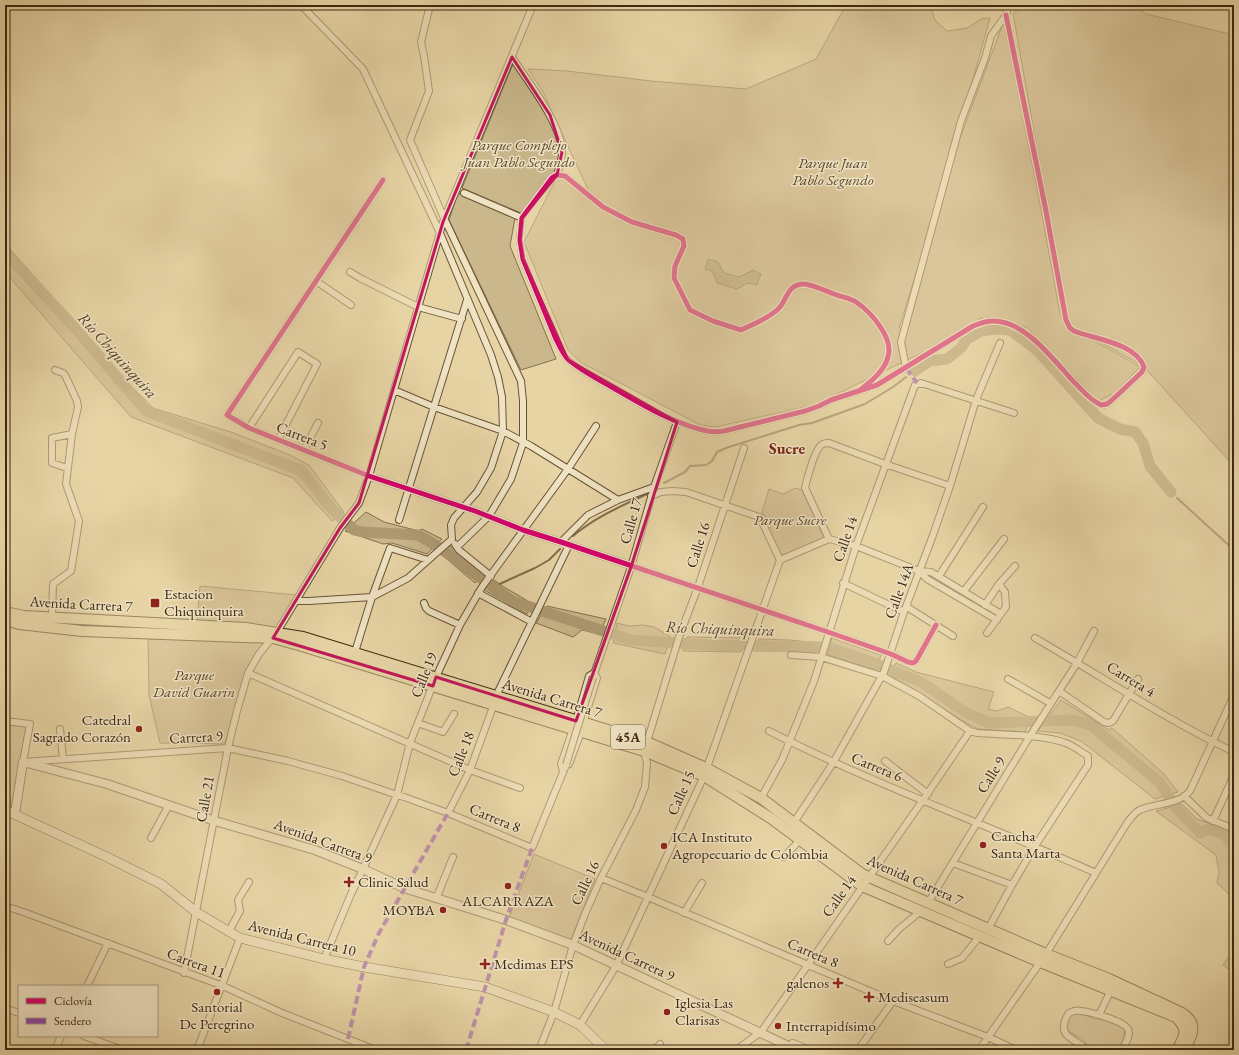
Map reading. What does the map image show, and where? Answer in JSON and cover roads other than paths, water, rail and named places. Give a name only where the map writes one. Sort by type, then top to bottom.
[{"type":"main road","name":"Avenida Carrera 7","points":[[5,615],[246,628],[275,635],[302,646],[435,682],[645,747],[705,772],[761,798],[791,827],[800,840],[862,886],[980,936],[1043,958],[1109,979],[1182,1013],[1190,1020],[1188,1026],[1176,1017],[1111,990],[1043,958],[988,929],[862,874],[791,827],[756,808],[705,772]]},
{"type":"main road","name":"Avenida Carrera 7","points":[[5,615],[19,624],[82,631],[275,635],[303,637],[355,652],[435,682]]},
{"type":"main road","name":"Avenida Carrera 10","points":[[5,810],[161,884],[196,912],[240,938],[324,960],[485,987],[554,1012],[580,1025],[606,1050]]},
{"type":"main road","points":[[1177,1050],[1188,1026]]},
{"type":"main road","points":[[1184,1050],[1192,1038],[1188,1026]]},
{"type":"street","points":[[301,5],[363,69],[440,233],[491,355],[502,396],[503,431],[491,468],[477,492],[454,518],[451,525],[452,539],[457,547],[490,578]]},
{"type":"street","points":[[430,5],[420,42],[424,56],[429,91],[410,140],[444,218],[521,381],[524,401],[523,443],[511,479],[489,516],[457,547]]},
{"type":"street","name":"Calle 21","points":[[184,973],[228,748],[236,711],[248,673],[259,654],[275,635],[297,601],[340,528],[359,503],[369,476],[444,218],[533,5]]},
{"type":"street","points":[[906,368],[901,342],[961,120],[985,58],[991,36],[1006,15],[1009,5]]},
{"type":"street","points":[[512,57],[550,115],[560,140],[562,152],[557,174],[552,178],[522,218],[520,240],[523,259],[562,352],[568,360],[590,374],[677,422],[704,431],[724,431],[805,411],[831,400],[877,385],[973,326],[994,320],[1011,324],[1023,330],[1040,345],[1087,396],[1100,405],[1107,404],[1142,372],[1144,367],[1138,357],[1132,352],[1114,343],[1074,331],[1070,328],[1066,320],[1006,15]]},
{"type":"street","points":[[557,174],[565,176],[603,207],[632,222],[676,235],[683,239],[684,246],[675,266],[674,278],[690,310],[713,322],[741,330],[771,315],[780,307],[789,290],[796,286],[805,284],[855,302],[869,312],[880,326],[887,340],[889,350],[888,357],[883,367],[872,380],[859,391]]},
{"type":"street","points":[[351,305],[316,282],[383,180]]},
{"type":"street","points":[[464,193],[522,218]]},
{"type":"street","points":[[350,272],[418,307],[462,319]]},
{"type":"street","name":"Carrera 5","points":[[316,282],[227,415],[248,428],[369,476],[464,507],[523,530],[631,567],[828,632],[891,654],[908,662],[913,663],[916,661],[936,625]]},
{"type":"street","points":[[399,520],[467,300]]},
{"type":"street","name":"Calle 14A","points":[[791,827],[833,763],[888,664],[919,571],[950,486],[976,400],[1000,343]]},
{"type":"street","points":[[248,428],[298,352],[317,364],[278,440]]},
{"type":"street","points":[[52,617],[53,584],[71,571],[79,521],[66,484],[72,434],[78,407],[65,375],[55,370]]},
{"type":"street","name":"Calle 14","points":[[761,798],[782,760],[814,681],[843,583],[915,385],[921,382],[1014,413]]},
{"type":"street","points":[[394,390],[434,407],[503,431],[531,446],[618,500]]},
{"type":"street","name":"Calle 17","points":[[532,848],[564,768],[631,567],[651,496],[677,422]]},
{"type":"street","points":[[304,450],[318,423]]},
{"type":"street","name":"Calle 19","points":[[324,960],[345,907],[397,795],[410,744],[460,625],[482,587],[568,469],[596,426]]},
{"type":"street","points":[[67,468],[52,463],[52,438],[72,434]]},
{"type":"street","points":[[829,539],[805,488],[806,480],[818,448],[822,444],[829,443],[950,486]]},
{"type":"street","name":"Calle 16","points":[[539,1050],[554,1012],[573,945],[600,878],[629,826],[645,787],[647,763],[645,747],[679,636],[697,588],[744,448]]},
{"type":"street","points":[[561,542],[588,515],[618,500],[654,487]]},
{"type":"street","points":[[651,496],[662,492],[686,492],[762,520],[780,560],[829,539],[856,546],[919,571],[931,572],[964,591],[985,605],[999,617]]},
{"type":"street","points":[[939,576],[983,507]]},
{"type":"street","points":[[964,591],[1004,538]]},
{"type":"street","points":[[297,601],[372,597],[408,578],[452,539]]},
{"type":"street","name":"Calle 18","points":[[448,813],[470,770],[495,700],[569,545]]},
{"type":"street","points":[[355,652],[372,597],[390,548],[428,560]]},
{"type":"street","name":"Calle 15","points":[[580,1025],[616,966],[705,772],[780,560]]},
{"type":"street","points":[[985,605],[999,584],[1015,566]]},
{"type":"street","points":[[919,571],[927,579],[999,617]]},
{"type":"street","points":[[843,583],[906,609],[953,636]]},
{"type":"street","points":[[987,633],[1006,607],[1005,592],[999,584]]},
{"type":"street","points":[[478,593],[534,619]]},
{"type":"street","points":[[424,603],[429,611],[460,625]]},
{"type":"street","name":"Calle 9","points":[[928,902],[1046,712],[1050,703],[1077,663],[1094,631]]},
{"type":"street","name":"Carrera 4","points":[[1035,638],[1129,694],[1213,742],[1234,752]]},
{"type":"street","points":[[791,655],[822,654],[883,674],[919,696],[970,731],[977,733],[1030,736],[1066,743],[1088,756],[1088,765],[1035,846],[988,929]]},
{"type":"street","points":[[248,673],[470,770],[520,788]]},
{"type":"street","name":"Calle 17","points":[[564,768],[561,764],[598,678],[594,675]]},
{"type":"street","points":[[1008,679],[1050,703]]},
{"type":"street","points":[[1059,691],[1104,722],[1109,723],[1113,721],[1138,679]]},
{"type":"street","points":[[979,1050],[1043,958],[1133,815],[1140,810],[1182,798],[1190,791],[1234,695]]},
{"type":"street","points":[[418,723],[443,732],[454,714]]},
{"type":"street","points":[[5,721],[30,724],[15,814]]},
{"type":"street","points":[[60,729],[63,760]]},
{"type":"street","name":"Carrera 6","points":[[769,731],[833,763],[977,822]]},
{"type":"street","name":"Calle 14","points":[[736,1050],[761,1032],[928,794],[970,731]]},
{"type":"street","name":"Carrera 9","points":[[23,762],[228,748],[288,761],[342,776],[404,796],[448,813]]},
{"type":"street","points":[[885,761],[928,794]]},
{"type":"street","name":"Avenida Carrera 9","points":[[23,762],[107,784],[215,820],[315,850],[363,869],[404,888],[506,920],[573,945],[797,1050]]},
{"type":"street","points":[[1213,821],[1234,775]]},
{"type":"street","points":[[1182,798],[1207,818],[1234,828]]},
{"type":"street","points":[[151,838],[169,805]]},
{"type":"street","name":"Carrera 8","points":[[448,813],[532,848]]},
{"type":"street","points":[[977,822],[1096,873]]},
{"type":"street","points":[[784,857],[800,840]]},
{"type":"street","points":[[436,899],[453,857]]},
{"type":"street","points":[[953,863],[1012,885]]},
{"type":"street","name":"Carrera 8","points":[[600,878],[893,1001],[988,1037],[1016,1050]]},
{"type":"street","points":[[229,931],[240,911],[238,900],[249,882]]},
{"type":"street","points":[[684,913],[702,883]]},
{"type":"street","name":"Carrera 11","points":[[5,906],[108,943],[184,973],[223,986],[282,1013],[376,1050]]},
{"type":"street","points":[[888,941],[899,929],[921,911]]},
{"type":"street","points":[[948,964],[962,958],[980,936]]},
{"type":"street","points":[[197,1050],[223,986],[240,938]]},
{"type":"street","points":[[87,985],[108,943]]},
{"type":"street","points":[[1099,1015],[1111,990]]},
{"type":"street","points":[[858,1050],[893,1001]]},
{"type":"street","points":[[5,1008],[18,1013]]},
{"type":"street","points":[[1083,1048],[1068,1037],[1064,1032],[1063,1026],[1069,1013],[1074,1010],[1081,1010],[1099,1015],[1125,1025],[1129,1034],[1122,1050]]},
{"type":"street","name":"Avenida Carrera 9","points":[[761,1032],[766,1032],[807,1050]]},
{"type":"street","points":[[55,1050],[61,1037]]},
{"type":"street","points":[[88,1037],[123,1050]]},
{"type":"street","points":[[654,1050],[660,1044]]},
{"type":"waterway","name":"Río Chiquinquira","points":[[5,252],[74,327],[146,411],[302,471],[330,507],[354,530],[363,532],[418,535],[437,546]]},
{"type":"waterway","points":[[915,371],[930,361],[947,359],[961,348],[966,340],[981,331],[996,329],[1010,330],[1037,350],[1098,418],[1120,429],[1135,432],[1143,443],[1150,466],[1171,492]]},
{"type":"waterway","points":[[664,483],[685,472],[690,466],[706,465],[712,461],[717,452],[726,448],[799,425],[812,423],[865,404],[893,387],[906,377]]},
{"type":"waterway","points":[[573,536],[600,517],[649,493]]},
{"type":"waterway","points":[[1177,498],[1234,550]]},
{"type":"waterway","points":[[493,587],[535,568],[549,560],[560,549]]},
{"type":"waterway","name":"Río Chiquinquira","points":[[443,550],[512,601],[631,640],[708,645],[827,647],[864,659],[921,682],[965,712],[989,723],[1073,720],[1091,725],[1160,783],[1177,809],[1200,833],[1209,829],[1224,834],[1234,847]]},
{"type":"place","name":"Estacion Chiquinquira","points":[[155,603]]},
{"type":"place","name":"Catedral Sagrado Corazón","points":[[139,729]]},
{"type":"place","name":"Cancha Santa Marta","points":[[983,845]]},
{"type":"place","name":"ICA Instituto Agropecuario de Colombia","points":[[664,846]]},
{"type":"place","name":"Clinic Salud","points":[[349,882]]},
{"type":"place","name":"ALCARRAZA","points":[[508,886]]},
{"type":"place","name":"MOYBA","points":[[443,910]]},
{"type":"place","name":"Medimas EPS","points":[[485,964]]},
{"type":"place","name":"galenos","points":[[838,983]]},
{"type":"place","name":"Santorial De Peregrino","points":[[217,992]]},
{"type":"place","name":"Mediseasum","points":[[869,997]]},
{"type":"place","name":"Iglesia Las Clarisas","points":[[667,1012]]},
{"type":"place","name":"Interrapidísimo","points":[[778,1026]]},
{"type":"district","name":"Sucre","points":[[787,448]]},
{"type":"park label","name":"Parque Complejo Juan Pablo Segundo","points":[[519,154]]},
{"type":"park label","name":"Parque Juan Pablo Segundo","points":[[833,172]]},
{"type":"park label","name":"Parque Sucre","points":[[790,520]]},
{"type":"park label","name":"Parque David Guarin","points":[[194,684]]}]
